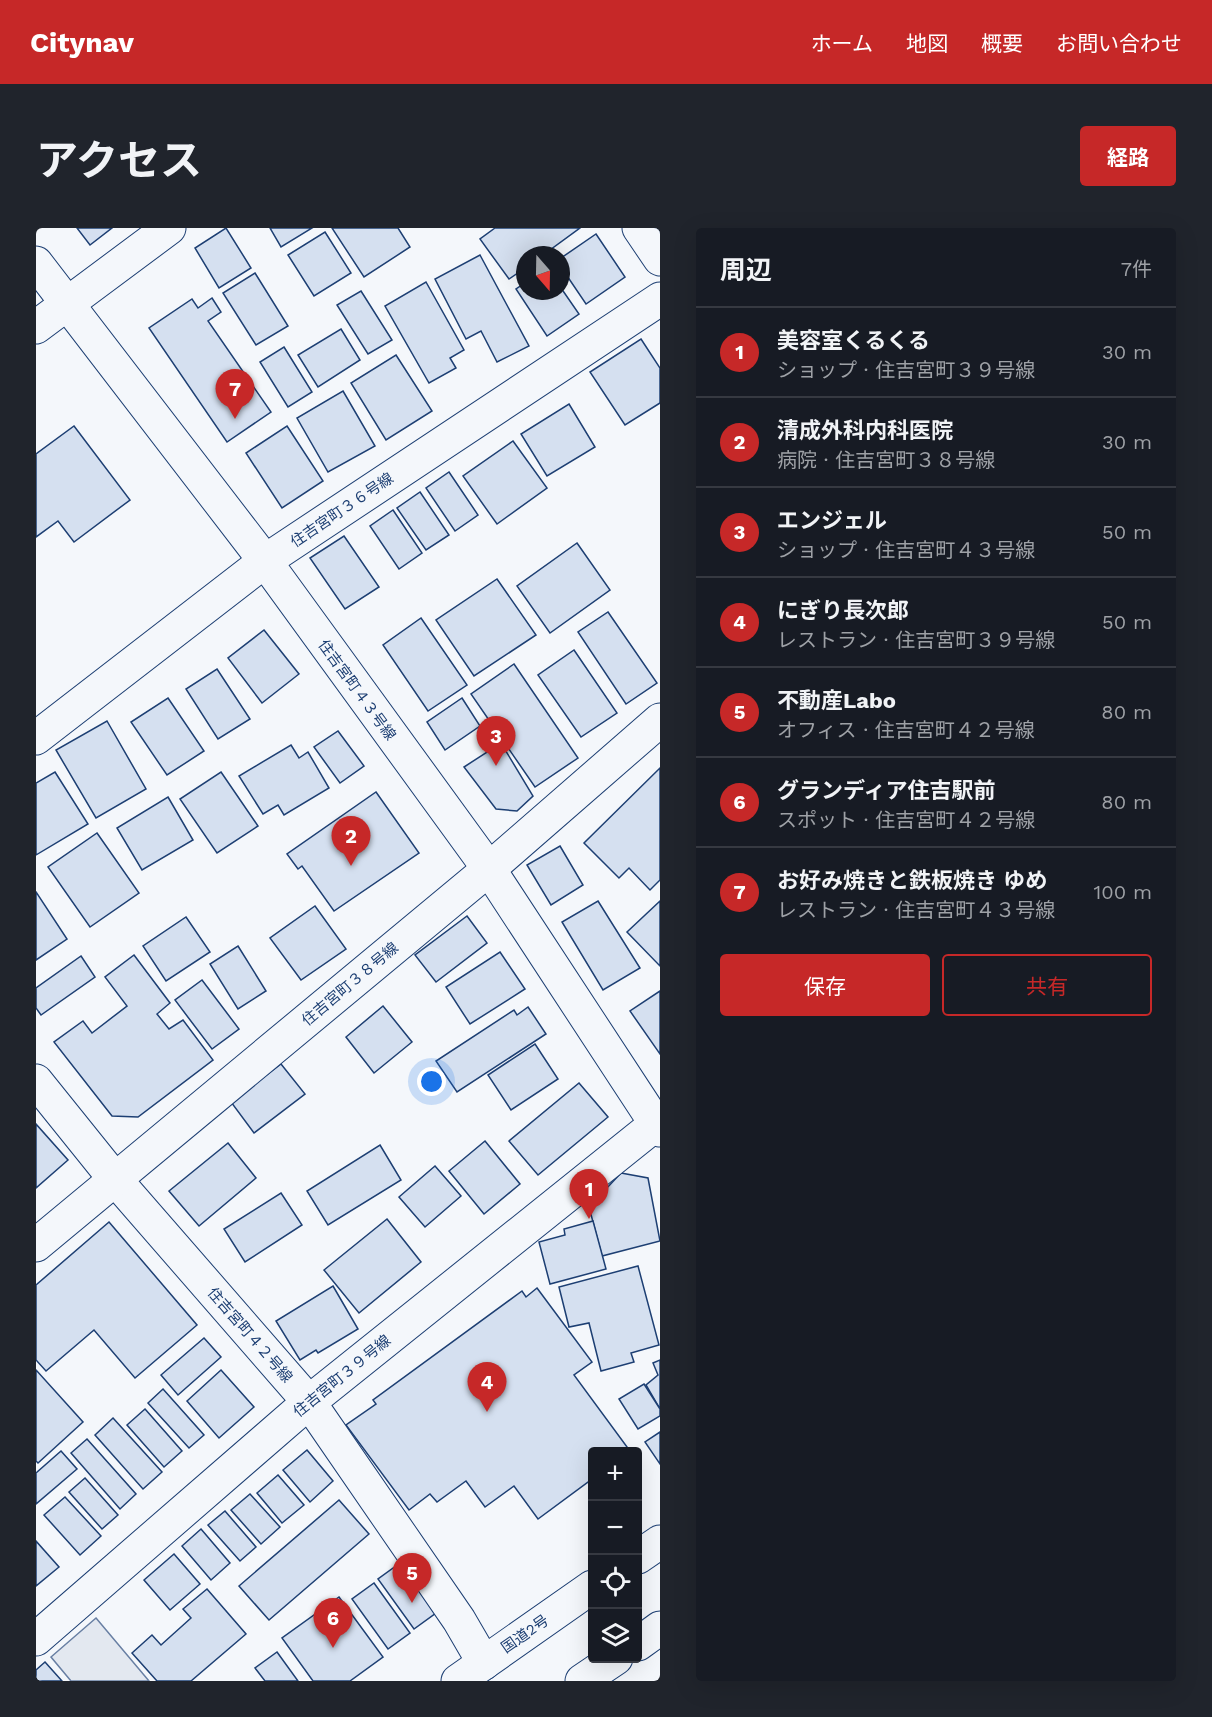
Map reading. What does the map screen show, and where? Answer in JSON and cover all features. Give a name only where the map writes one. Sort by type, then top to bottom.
[{"type":"main road","points":[[36,327],[170,228]]},
{"type":"main road","points":[[639,228],[660,259]]},
{"type":"main road","name":"住吉宮町４３号線","points":[[36,263],[265,561],[489,869],[658,1126]]},
{"type":"main road","name":"住吉宮町３６号線","points":[[36,738],[265,561],[660,298]]},
{"type":"main road","name":"住吉宮町３８号線","points":[[36,1245],[489,869],[660,720]]},
{"type":"main road","name":"住吉宮町４２号線","points":[[36,1082],[114,1178],[309,1402],[459,1620],[471,1672]]},
{"type":"main road","name":"住吉宮町３９号線","points":[[36,1639],[309,1402],[658,1126]]},
{"type":"main road","points":[[641,1555],[660,1542]]},
{"type":"main road","name":"国道2号","points":[[471,1672],[588,1590]]},
{"type":"main road","points":[[642,1641],[660,1628]]},
{"type":"main road","points":[[582,1681],[610,1663]]},
{"type":"shaded area","points":[[96,1618],[149,1681],[71,1681],[51,1657]]},
{"type":"building","points":[[77,228],[112,228],[90,245]]},
{"type":"building","points":[[226,228],[251,268],[219,288],[195,248]]},
{"type":"building","points":[[270,228],[312,228],[281,247]]},
{"type":"building","points":[[332,228],[398,228],[410,247],[364,277]]},
{"type":"building","points":[[495,228],[580,228],[555,246],[516,246],[516,274],[509,279],[480,239]]},
{"type":"building","points":[[325,232],[351,273],[314,296],[288,255]]},
{"type":"building","points":[[596,234],[625,277],[586,304],[570,280],[570,252]]},
{"type":"building","points":[[480,255],[529,346],[497,362],[481,331],[466,339],[435,279]]},
{"type":"building","points":[[255,273],[288,326],[256,345],[223,293]]},
{"type":"building","points":[[426,282],[464,350],[450,358],[456,368],[429,383],[385,306]]},
{"type":"building","points":[[361,291],[392,340],[368,354],[337,305]]},
{"type":"building","points":[[212,298],[221,312],[208,321],[271,412],[227,442],[149,328],[192,299],[198,308]]},
{"type":"building","points":[[523,300],[569,300],[579,314],[547,336]]},
{"type":"building","points":[[341,329],[360,360],[318,387],[298,355]]},
{"type":"building","points":[[641,339],[660,368],[660,403],[625,425],[590,372]]},
{"type":"building","points":[[284,347],[312,392],[288,407],[260,362]]},
{"type":"building","points":[[396,355],[432,411],[386,440],[351,383]]},
{"type":"building","points":[[343,391],[375,446],[328,472],[297,418]]},
{"type":"building","points":[[569,404],[595,447],[547,476],[521,434]]},
{"type":"building","points":[[74,426],[130,500],[74,542],[58,521],[36,537],[36,454]]},
{"type":"building","points":[[287,426],[323,481],[282,508],[246,453]]},
{"type":"building","points":[[513,441],[547,488],[497,524],[463,476]]},
{"type":"building","points":[[449,472],[478,515],[455,531],[426,488]]},
{"type":"building","points":[[420,492],[449,535],[426,550],[397,508]]},
{"type":"building","points":[[393,510],[422,553],[399,569],[370,526]]},
{"type":"building","points":[[344,536],[379,587],[345,609],[310,558]]},
{"type":"building","points":[[577,543],[610,590],[550,633],[517,586]]},
{"type":"building","points":[[497,579],[536,635],[474,676],[436,620]]},
{"type":"building","points":[[608,612],[657,683],[626,704],[578,632]]},
{"type":"building","points":[[421,618],[467,685],[428,711],[383,645]]},
{"type":"building","points":[[264,630],[299,674],[262,703],[228,658]]},
{"type":"building","points":[[574,650],[617,713],[581,737],[538,675]]},
{"type":"building","points":[[514,664],[578,758],[535,787],[471,694]]},
{"type":"building","points":[[217,669],[250,719],[218,739],[186,689]]},
{"type":"building","points":[[168,698],[204,751],[167,775],[131,722]]},
{"type":"building","points":[[462,698],[480,726],[445,750],[427,722]]},
{"type":"building","points":[[107,721],[146,789],[96,818],[56,750]]},
{"type":"building","points":[[338,731],[364,766],[340,783],[314,747]]},
{"type":"building","points":[[501,743],[533,796],[517,811],[496,809],[464,767]]},
{"type":"building","points":[[291,745],[299,758],[308,752],[329,788],[284,815],[278,805],[263,814],[239,776]]},
{"type":"building","points":[[660,768],[660,880],[650,890],[629,868],[619,878],[584,843]]},
{"type":"building","points":[[55,772],[88,824],[36,855],[36,783]]},
{"type":"building","points":[[221,772],[258,826],[217,853],[180,799]]},
{"type":"building","points":[[376,792],[419,853],[334,911],[302,866],[298,869],[287,854]]},
{"type":"building","points":[[168,797],[193,840],[142,870],[117,828]]},
{"type":"building","points":[[97,833],[139,893],[90,927],[48,867]]},
{"type":"building","points":[[560,846],[583,885],[551,905],[527,865]]},
{"type":"building","points":[[36,892],[67,939],[36,960]]},
{"type":"building","points":[[598,901],[640,968],[603,990],[562,922]]},
{"type":"building","points":[[660,901],[660,966],[627,932]]},
{"type":"building","points":[[315,906],[346,949],[301,980],[270,938]]},
{"type":"building","points":[[467,916],[487,943],[436,982],[415,955]]},
{"type":"building","points":[[186,917],[210,952],[166,981],[143,946]]},
{"type":"building","points":[[238,946],[266,991],[238,1009],[210,964]]},
{"type":"building","points":[[500,952],[525,989],[470,1024],[446,987]]},
{"type":"building","points":[[134,955],[170,1003],[157,1014],[169,1029],[183,1020],[213,1060],[138,1117],[112,1116],[54,1042],[83,1021],[92,1033],[127,1006],[105,977]]},
{"type":"building","points":[[81,956],[95,977],[41,1015],[36,1008],[36,988]]},
{"type":"building","points":[[202,980],[239,1029],[212,1049],[175,1000]]},
{"type":"building","points":[[660,991],[660,1054],[630,1011]]},
{"type":"building","points":[[383,1006],[412,1042],[374,1073],[346,1037]]},
{"type":"building","points":[[528,1007],[546,1034],[457,1092],[436,1061],[514,1010],[517,1015]]},
{"type":"building","points":[[535,1044],[558,1079],[511,1110],[488,1075]]},
{"type":"building","points":[[281,1064],[305,1094],[254,1133],[231,1102]]},
{"type":"building","points":[[579,1083],[608,1117],[538,1175],[509,1141]]},
{"type":"building","points":[[36,1124],[68,1160],[36,1188]]},
{"type":"building","points":[[485,1141],[520,1184],[484,1214],[449,1171]]},
{"type":"building","points":[[228,1143],[256,1178],[199,1226],[169,1191]]},
{"type":"building","points":[[380,1145],[401,1180],[328,1225],[307,1191]]},
{"type":"building","points":[[435,1166],[461,1196],[425,1227],[399,1197]]},
{"type":"building","points":[[621,1173],[648,1178],[660,1241],[602,1256],[589,1207]]},
{"type":"building","points":[[281,1193],[302,1225],[245,1262],[224,1229]]},
{"type":"building","points":[[387,1219],[421,1262],[359,1313],[324,1270]]},
{"type":"building","points":[[593,1221],[606,1269],[550,1284],[539,1242],[565,1235],[564,1229]]},
{"type":"building","points":[[109,1222],[197,1325],[135,1378],[94,1330],[46,1371],[36,1360],[36,1285]]},
{"type":"building","points":[[638,1266],[659,1345],[631,1353],[634,1362],[601,1371],[589,1323],[569,1327],[559,1287]]},
{"type":"building","points":[[333,1286],[358,1329],[318,1353],[316,1350],[300,1360],[276,1321]]},
{"type":"building","points":[[537,1288],[592,1362],[574,1375],[627,1447],[588,1447],[588,1482],[538,1519],[514,1486],[485,1507],[466,1481],[437,1502],[430,1494],[409,1510],[346,1425],[376,1404],[373,1400],[522,1291],[526,1297]]},
{"type":"building","points":[[204,1338],[221,1357],[178,1395],[161,1375]]},
{"type":"building","points":[[660,1360],[660,1409],[646,1385],[658,1375],[653,1363]]},
{"type":"building","points":[[36,1370],[83,1422],[38,1463],[36,1461]]},
{"type":"building","points":[[221,1370],[254,1407],[219,1438],[187,1401]]},
{"type":"building","points":[[644,1384],[660,1409],[660,1416],[638,1429],[619,1399]]},
{"type":"building","points":[[163,1389],[204,1435],[189,1448],[148,1403]]},
{"type":"building","points":[[145,1409],[182,1451],[164,1467],[127,1425]]},
{"type":"building","points":[[113,1418],[162,1472],[143,1489],[95,1435]]},
{"type":"building","points":[[660,1432],[660,1464],[645,1442]]},
{"type":"building","points":[[87,1439],[136,1494],[120,1509],[71,1453]]},
{"type":"building","points":[[307,1450],[333,1481],[310,1502],[283,1470]]},
{"type":"building","points":[[61,1451],[77,1469],[36,1504],[36,1473]]},
{"type":"building","points":[[278,1475],[304,1505],[282,1523],[257,1493]]},
{"type":"building","points":[[85,1478],[118,1515],[102,1529],[69,1492]]},
{"type":"building","points":[[250,1494],[280,1527],[261,1544],[231,1510]]},
{"type":"building","points":[[65,1497],[101,1536],[80,1555],[44,1515]]},
{"type":"building","points":[[339,1500],[369,1534],[269,1620],[239,1586]]},
{"type":"building","points":[[225,1511],[256,1547],[240,1561],[208,1525]]},
{"type":"building","points":[[201,1529],[230,1563],[211,1580],[182,1546]]},
{"type":"building","points":[[36,1541],[59,1567],[36,1586]]},
{"type":"building","points":[[174,1554],[200,1584],[170,1610],[144,1580]]},
{"type":"building","points":[[400,1563],[436,1613],[414,1629],[378,1579]]},
{"type":"building","points":[[374,1583],[410,1633],[388,1649],[352,1599]]},
{"type":"building","points":[[207,1589],[246,1634],[191,1681],[157,1681],[132,1653],[152,1635],[161,1645],[191,1618],[183,1609]]},
{"type":"building","points":[[339,1597],[383,1657],[350,1681],[313,1681],[282,1638]]},
{"type":"building","points":[[277,1652],[298,1681],[265,1681],[255,1668]]},
{"type":"building","points":[[45,1662],[62,1681],[36,1681],[36,1670]]},
{"type":"place","name":"お好み焼きと鉄板焼き ゆめ","points":[[235,419]]},
{"type":"place","name":"エンジェル","points":[[496,766]]},
{"type":"place","name":"清成外科内科医院","points":[[351,866]]},
{"type":"place","name":"美容室くるくる","points":[[589,1219]]},
{"type":"place","name":"にぎり長次郎","points":[[487,1412]]},
{"type":"place","name":"不動産Labo","points":[[412,1603]]},
{"type":"place","name":"グランディア住吉駅前","points":[[333,1648]]}]
